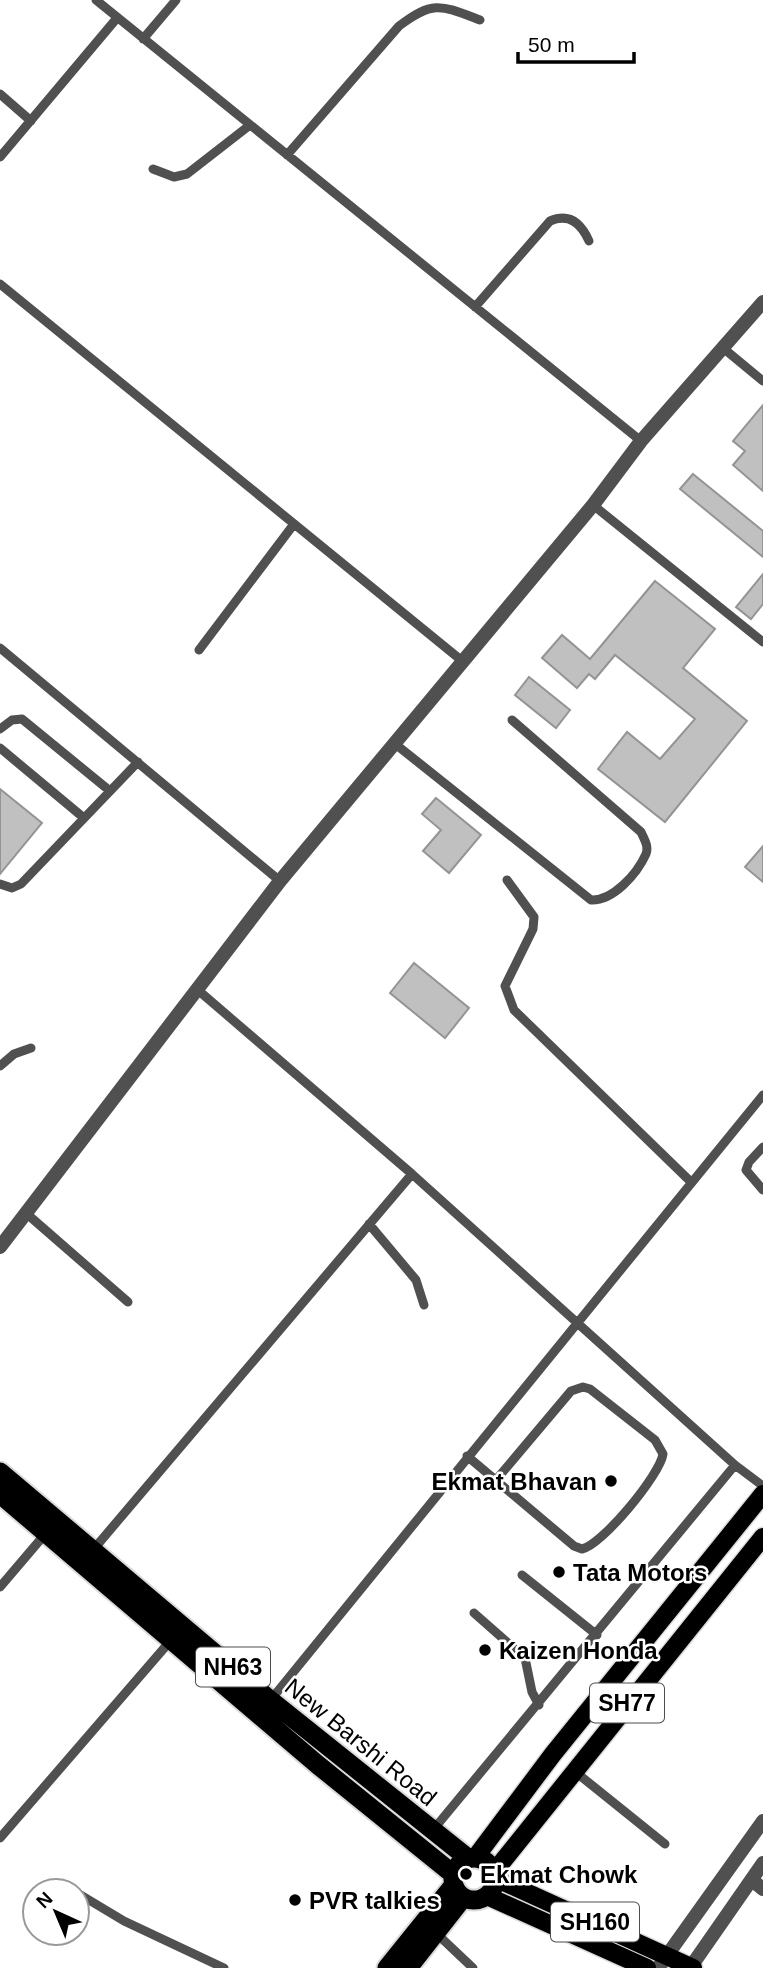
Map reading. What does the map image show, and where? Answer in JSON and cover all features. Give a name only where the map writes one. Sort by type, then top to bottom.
[{"type":"highway","name":"New Barshi Road","points":[[0,1472],[93,1550],[456,1886]]},
{"type":"highway","name":"New Barshi Road","points":[[0,1494],[172,1639],[432,1832],[472,1858]]},
{"type":"highway","name":"NH63","points":[[472,1858],[486,1862],[492,1882]]},
{"type":"highway","points":[[408,1968],[436,1933],[456,1886],[458,1865],[472,1858]]},
{"type":"highway","points":[[456,1886],[475,1901],[492,1882]]},
{"type":"highway","points":[[387,1968],[456,1886]]},
{"type":"main road","name":"SH77","points":[[472,1858],[763,1494]]},
{"type":"main road","name":"SH77","points":[[492,1882],[573,1770],[763,1537]]},
{"type":"main road","name":"SH160","points":[[492,1882],[663,1961],[691,1968]]},
{"type":"main road","name":"SH160","points":[[492,1882],[647,1968]]},
{"type":"street","points":[[0,1248],[199,991],[280,881],[461,660],[593,505],[641,442],[763,302]]},
{"type":"street","points":[[663,1961],[763,1821]]},
{"type":"street","points":[[691,1968],[757,1884],[763,1863]]},
{"type":"lane","points":[[96,0],[641,442]]},
{"type":"lane","points":[[143,39],[176,0]]},
{"type":"lane","points":[[287,155],[399,26],[415,13],[428,7],[448,8],[480,20]]},
{"type":"lane","points":[[0,157],[117,18]]},
{"type":"lane","points":[[0,94],[31,121]]},
{"type":"lane","points":[[153,169],[174,177],[187,174],[250,125]]},
{"type":"lane","points":[[475,307],[550,221],[560,216],[570,218],[583,229],[589,240]]},
{"type":"lane","points":[[0,284],[461,660]]},
{"type":"lane","points":[[723,348],[763,381]]},
{"type":"lane","points":[[593,505],[763,642]]},
{"type":"lane","points":[[199,650],[294,524]]},
{"type":"lane","points":[[0,648],[280,881]]},
{"type":"lane","points":[[0,729],[12,720],[23,719],[110,791]]},
{"type":"lane","points":[[394,743],[592,900],[603,901],[615,895],[646,854],[647,845],[641,832],[512,720]]},
{"type":"lane","points":[[0,748],[84,818]]},
{"type":"lane","points":[[0,884],[12,888],[21,884],[138,762]]},
{"type":"lane","points":[[507,880],[534,917],[533,929],[505,986],[514,1010],[691,1182]]},
{"type":"lane","points":[[199,991],[412,1174],[735,1465],[763,1486]]},
{"type":"lane","points":[[0,1066],[14,1054],[32,1048]]},
{"type":"lane","points":[[265,1707],[575,1321],[763,1094]]},
{"type":"lane","points":[[763,1147],[749,1162],[746,1170],[763,1190]]},
{"type":"lane","points":[[93,1550],[412,1174]]},
{"type":"lane","points":[[27,1214],[128,1301]]},
{"type":"lane","points":[[369,1224],[416,1280],[424,1305]]},
{"type":"lane","points":[[467,1457],[574,1546],[582,1549],[597,1543],[657,1473],[663,1454],[655,1440],[590,1389],[583,1387],[571,1391],[496,1480]]},
{"type":"lane","points":[[432,1832],[735,1465]]},
{"type":"lane","points":[[0,1587],[46,1533]]},
{"type":"lane","points":[[522,1575],[597,1634]]},
{"type":"lane","points":[[474,1612],[524,1658],[532,1692],[539,1705]]},
{"type":"lane","points":[[0,1838],[172,1639]]},
{"type":"lane","points":[[573,1770],[665,1844]]},
{"type":"lane","points":[[91,1901],[124,1921],[224,1968]]},
{"type":"lane","points":[[436,1933],[473,1968]]},
{"type":"building","points":[[763,405],[763,491],[733,465],[745,451],[733,441]]},
{"type":"building","points":[[693,474],[763,531],[763,557],[680,489]]},
{"type":"building","points":[[763,574],[763,604],[751,619],[736,607]]},
{"type":"building","points":[[655,581],[715,629],[683,668],[747,721],[665,822],[598,769],[627,732],[660,759],[695,719],[615,655],[595,679],[589,674],[577,688],[542,658],[562,635],[590,659]]},
{"type":"building","points":[[529,677],[570,710],[556,728],[515,695]]},
{"type":"building","points":[[0,789],[42,823],[0,874]]},
{"type":"building","points":[[436,798],[481,835],[449,873],[423,851],[441,830],[422,814]]},
{"type":"building","points":[[763,846],[763,882],[745,867]]},
{"type":"building","points":[[414,963],[469,1008],[445,1038],[390,993]]},
{"type":"place","name":"Ekmat Bhavan","points":[[611,1481]]},
{"type":"place","name":"Tata Motors","points":[[559,1572]]},
{"type":"place","name":"Kaizen Honda","points":[[485,1650]]},
{"type":"place","name":"Ekmat Chowk","points":[[466,1874]]},
{"type":"place","name":"PVR talkies","points":[[295,1900]]}]
